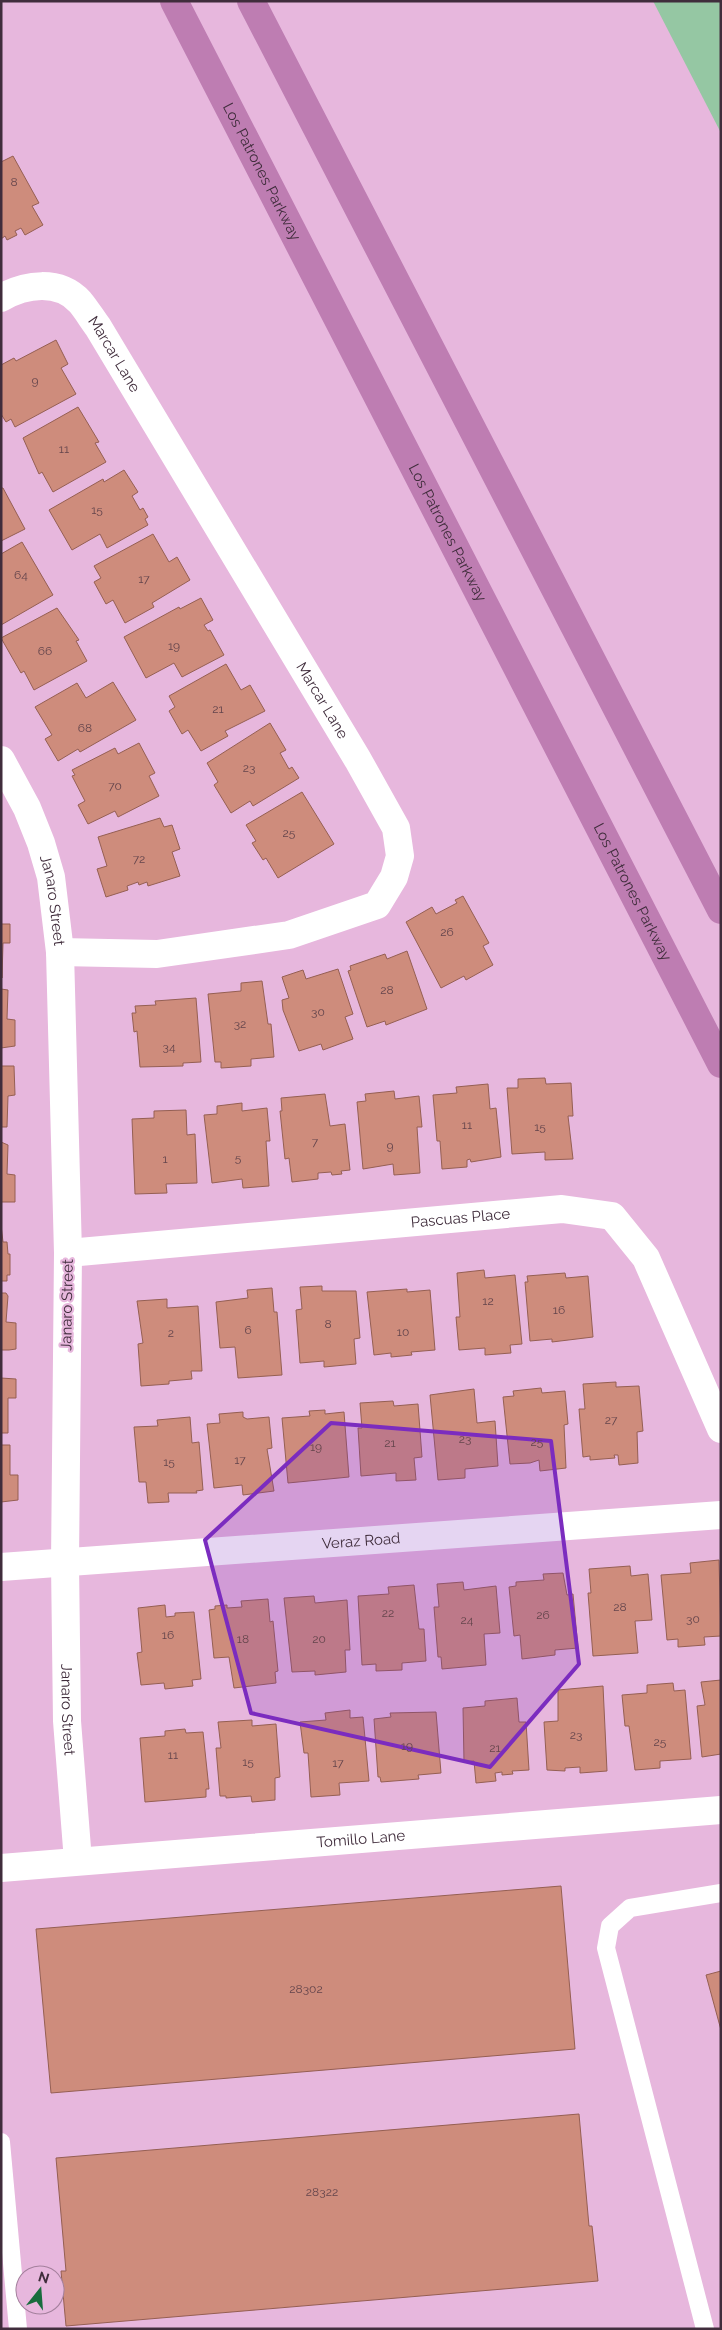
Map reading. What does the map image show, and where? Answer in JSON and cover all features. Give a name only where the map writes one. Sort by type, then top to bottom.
[{"type":"highway","name":"Los Patrones Parkway","points":[[174,1],[721,1064]]},
{"type":"highway","points":[[251,1],[721,910]]},
{"type":"street","name":"Marcar Lane","points":[[1,298],[31,286],[58,287],[79,301],[358,760],[396,828],[400,856],[394,877],[377,905],[289,935],[157,954],[60,952]]},
{"type":"street","name":"Janaro Street","points":[[1,760],[27,808],[41,843],[51,877],[60,952],[68,1253],[65,1563],[67,1721],[78,1861]]},
{"type":"street","name":"Pascuas Place","points":[[68,1253],[562,1209],[612,1216],[646,1258],[721,1429]]},
{"type":"street","name":"Veraz Road","points":[[1,1567],[721,1515]]},
{"type":"street","name":"Tomillo Lane","points":[[1,1868],[721,1810]]},
{"type":"lane","points":[[705,2329],[606,1948],[610,1926],[630,1908],[721,1893]]},
{"type":"lane","points":[[1,2142],[18,2329]]},
{"type":"highlighted area","points":[[331,1423],[551,1441],[579,1664],[490,1767],[251,1713],[205,1540]]},
{"type":"green space","points":[[653,1],[721,1],[721,133]]},
{"type":"building","points":[[13,156],[39,203],[32,206],[43,225],[25,235],[21,228],[15,231],[17,235],[7,240],[5,236],[1,239],[1,162]]},
{"type":"building","points":[[56,340],[68,364],[61,368],[76,394],[15,427],[11,419],[6,422],[1,414],[1,365],[14,358],[16,361]]},
{"type":"building","points":[[78,407],[99,442],[95,443],[106,462],[53,492],[42,472],[39,474],[23,438]]},
{"type":"building","points":[[124,470],[138,492],[132,496],[140,510],[143,508],[148,517],[145,519],[148,525],[107,548],[100,534],[72,550],[49,510],[103,479],[104,482]]},
{"type":"building","points":[[1,488],[3,488],[25,529],[1,541]]},
{"type":"building","points":[[153,534],[169,562],[177,557],[190,580],[152,603],[154,607],[125,623],[113,600],[106,604],[94,582],[101,578],[94,566]]},
{"type":"building","points":[[22,542],[53,595],[1,625],[1,554]]},
{"type":"building","points":[[201,598],[213,620],[204,625],[208,631],[210,630],[224,655],[182,677],[174,663],[146,678],[124,637],[179,607],[180,609]]},
{"type":"building","points":[[57,608],[79,640],[76,641],[87,661],[34,690],[24,671],[21,673],[1,638]]},
{"type":"building","points":[[226,664],[241,690],[250,685],[265,711],[225,731],[228,736],[201,751],[188,730],[182,734],[169,711],[175,707],[169,696]]},
{"type":"building","points":[[113,682],[136,720],[80,752],[78,749],[58,761],[45,739],[52,735],[35,707],[77,683],[86,698]]},
{"type":"building","points":[[270,723],[286,750],[280,753],[289,769],[292,767],[299,778],[253,806],[250,801],[231,813],[214,785],[218,782],[207,763]]},
{"type":"building","points":[[139,743],[155,773],[149,776],[159,796],[118,817],[115,811],[88,824],[78,805],[85,801],[72,776],[75,775],[72,770],[115,748],[118,754]]},
{"type":"building","points":[[302,792],[334,844],[278,878],[266,858],[263,860],[252,843],[256,841],[246,825]]},
{"type":"building","points":[[160,818],[164,827],[172,825],[180,849],[172,852],[180,876],[148,886],[147,882],[139,885],[138,882],[127,886],[128,890],[106,897],[97,869],[107,866],[98,837]]},
{"type":"building","points":[[463,896],[489,943],[483,946],[493,965],[466,980],[464,976],[441,988],[406,922],[432,907],[436,914],[457,903],[455,900]]},
{"type":"building","points":[[1,924],[10,924],[10,943],[3,943],[2,978]]},
{"type":"building","points":[[407,951],[427,1009],[386,1025],[385,1021],[367,1027],[348,971],[351,970],[350,966],[385,954],[387,959]]},
{"type":"building","points":[[338,969],[353,1014],[345,1017],[353,1039],[323,1050],[321,1044],[299,1051],[283,1010],[282,1000],[289,998],[282,977],[303,970],[306,979]]},
{"type":"building","points":[[262,981],[268,1024],[271,1024],[274,1057],[251,1059],[251,1066],[221,1068],[221,1062],[215,1062],[208,994],[241,991],[241,983]]},
{"type":"building","points":[[1,989],[8,990],[7,1019],[15,1020],[15,1046],[1,1048]]},
{"type":"building","points":[[196,998],[201,1062],[183,1063],[183,1066],[140,1067],[137,1031],[134,1032],[132,1013],[136,1013],[135,1006],[156,1005],[155,1001]]},
{"type":"building","points":[[1,1066],[14,1066],[15,1095],[8,1096],[7,1127],[1,1127]]},
{"type":"building","points":[[545,1078],[546,1084],[571,1083],[573,1116],[568,1116],[573,1159],[545,1160],[545,1152],[512,1154],[507,1088],[518,1088],[518,1079]]},
{"type":"building","points":[[488,1084],[490,1109],[496,1108],[501,1157],[471,1162],[470,1159],[467,1160],[467,1167],[442,1169],[440,1141],[437,1141],[433,1095],[457,1093],[456,1087]]},
{"type":"building","points":[[394,1091],[395,1099],[419,1096],[422,1127],[417,1127],[420,1173],[394,1175],[393,1164],[363,1169],[357,1102],[366,1101],[365,1094]]},
{"type":"building","points":[[325,1094],[330,1126],[345,1124],[350,1170],[341,1171],[342,1174],[332,1175],[331,1172],[318,1173],[318,1179],[292,1182],[289,1158],[285,1159],[280,1111],[282,1111],[281,1098]]},
{"type":"building","points":[[242,1103],[242,1111],[267,1108],[270,1141],[266,1141],[269,1186],[243,1188],[242,1179],[212,1183],[204,1115],[217,1114],[217,1106]]},
{"type":"building","points":[[186,1110],[187,1135],[195,1134],[197,1183],[166,1184],[167,1193],[135,1194],[132,1119],[154,1118],[154,1111]]},
{"type":"building","points":[[1,1142],[8,1145],[7,1174],[15,1175],[15,1202],[1,1202]]},
{"type":"building","points":[[1,1225],[3,1242],[7,1242],[8,1254],[10,1254],[10,1275],[7,1275],[7,1281],[1,1281]]},
{"type":"building","points":[[484,1270],[485,1278],[515,1275],[522,1344],[510,1345],[511,1353],[485,1355],[485,1348],[459,1350],[456,1317],[460,1317],[457,1273]]},
{"type":"building","points":[[565,1273],[566,1278],[588,1276],[593,1337],[552,1342],[552,1339],[530,1341],[525,1282],[528,1282],[527,1276]]},
{"type":"building","points":[[322,1286],[322,1291],[356,1291],[360,1338],[354,1339],[356,1364],[324,1367],[324,1361],[300,1363],[296,1310],[302,1309],[300,1287]]},
{"type":"building","points":[[272,1288],[274,1312],[277,1312],[282,1375],[238,1378],[235,1347],[220,1348],[216,1302],[248,1298],[247,1290]]},
{"type":"building","points":[[407,1289],[407,1292],[430,1290],[435,1350],[411,1352],[412,1355],[391,1357],[391,1353],[374,1355],[367,1292]]},
{"type":"building","points":[[1,1293],[6,1293],[8,1296],[6,1322],[16,1323],[16,1349],[1,1350]]},
{"type":"building","points":[[167,1299],[167,1308],[198,1306],[202,1371],[191,1371],[192,1379],[169,1381],[169,1384],[141,1386],[138,1344],[143,1343],[137,1301]]},
{"type":"building","points":[[1,1378],[16,1379],[16,1398],[8,1398],[8,1433],[1,1433]]},
{"type":"building","points":[[616,1382],[616,1387],[639,1386],[643,1431],[637,1432],[638,1463],[619,1465],[618,1455],[614,1455],[615,1458],[590,1460],[590,1456],[583,1457],[579,1409],[585,1409],[583,1384]]},
{"type":"building","points":[[541,1388],[542,1393],[565,1391],[568,1424],[564,1425],[566,1468],[540,1471],[539,1460],[530,1463],[510,1464],[503,1397],[514,1396],[513,1391]]},
{"type":"building","points":[[474,1389],[477,1423],[495,1421],[498,1466],[465,1469],[465,1478],[438,1480],[430,1395]]},
{"type":"building","points":[[393,1401],[394,1406],[418,1404],[422,1457],[414,1458],[416,1480],[396,1481],[396,1473],[361,1476],[358,1428],[362,1428],[360,1403]]},
{"type":"building","points":[[325,1410],[325,1414],[344,1412],[349,1477],[288,1483],[282,1418],[310,1416],[309,1411]]},
{"type":"building","points":[[243,1412],[243,1417],[247,1419],[269,1417],[272,1448],[267,1449],[274,1491],[243,1495],[242,1485],[214,1488],[207,1424],[220,1423],[219,1414]]},
{"type":"building","points":[[190,1417],[192,1443],[199,1442],[203,1490],[196,1491],[197,1493],[168,1493],[169,1502],[148,1503],[146,1482],[139,1482],[134,1427],[158,1426],[157,1420]]},
{"type":"building","points":[[1,1445],[10,1445],[10,1475],[18,1475],[18,1500],[1,1502]]},
{"type":"building","points":[[719,1560],[721,1636],[704,1637],[705,1645],[678,1647],[678,1639],[667,1640],[661,1575],[691,1573],[690,1563]]},
{"type":"building","points":[[630,1566],[631,1576],[648,1574],[652,1620],[635,1621],[638,1653],[593,1656],[588,1593],[591,1593],[589,1569]]},
{"type":"building","points":[[563,1573],[567,1595],[573,1594],[578,1648],[555,1650],[555,1655],[522,1659],[520,1635],[514,1636],[509,1587],[516,1586],[516,1582],[544,1580],[543,1574]]},
{"type":"building","points":[[463,1582],[464,1590],[496,1586],[500,1633],[484,1634],[486,1665],[442,1669],[441,1657],[438,1657],[434,1607],[439,1607],[437,1584]]},
{"type":"building","points":[[414,1585],[419,1629],[424,1629],[426,1661],[402,1663],[402,1670],[376,1671],[376,1664],[362,1665],[358,1596],[389,1594],[388,1587]]},
{"type":"building","points":[[314,1596],[315,1603],[347,1600],[350,1650],[345,1650],[346,1672],[315,1675],[315,1671],[292,1672],[284,1598]]},
{"type":"building","points":[[268,1599],[270,1622],[273,1621],[278,1671],[275,1672],[276,1683],[234,1688],[229,1657],[214,1658],[209,1610],[215,1609],[215,1606],[227,1605],[227,1608],[242,1607],[241,1601]]},
{"type":"building","points":[[165,1605],[166,1617],[175,1616],[175,1613],[194,1612],[201,1679],[192,1680],[193,1686],[165,1689],[164,1683],[141,1685],[137,1653],[142,1652],[138,1608]]},
{"type":"building","points":[[721,1680],[721,1754],[702,1757],[697,1706],[705,1705],[701,1682]]},
{"type":"building","points":[[673,1683],[674,1691],[685,1690],[691,1759],[660,1761],[660,1768],[635,1770],[629,1726],[625,1726],[622,1695],[647,1693],[647,1685]]},
{"type":"building","points":[[603,1686],[607,1771],[580,1773],[580,1767],[565,1768],[565,1771],[547,1770],[544,1722],[558,1721],[558,1690]]},
{"type":"building","points":[[517,1698],[519,1722],[526,1722],[529,1770],[512,1771],[513,1774],[502,1775],[502,1772],[495,1773],[496,1781],[476,1783],[474,1761],[464,1762],[463,1708],[485,1706],[485,1701]]},
{"type":"building","points":[[350,1710],[350,1718],[363,1717],[369,1781],[339,1783],[340,1795],[311,1797],[308,1753],[304,1753],[300,1722],[326,1720],[325,1713]]},
{"type":"building","points":[[436,1712],[441,1773],[418,1775],[419,1779],[381,1782],[380,1777],[378,1777],[374,1719],[391,1717],[390,1713]]},
{"type":"building","points":[[252,1720],[252,1726],[276,1724],[280,1777],[275,1778],[275,1800],[252,1802],[251,1796],[226,1798],[226,1796],[220,1796],[216,1748],[221,1748],[218,1722]]},
{"type":"building","points":[[185,1729],[186,1733],[203,1732],[209,1789],[206,1789],[206,1797],[145,1802],[140,1738],[165,1736],[165,1731]]},
{"type":"building","points":[[561,1886],[575,2049],[51,2093],[36,1929]]},
{"type":"building","points":[[721,1971],[721,2030],[706,1975]]},
{"type":"building","points":[[579,2114],[589,2226],[592,2226],[598,2281],[66,2326],[66,2271],[56,2158]]}]
